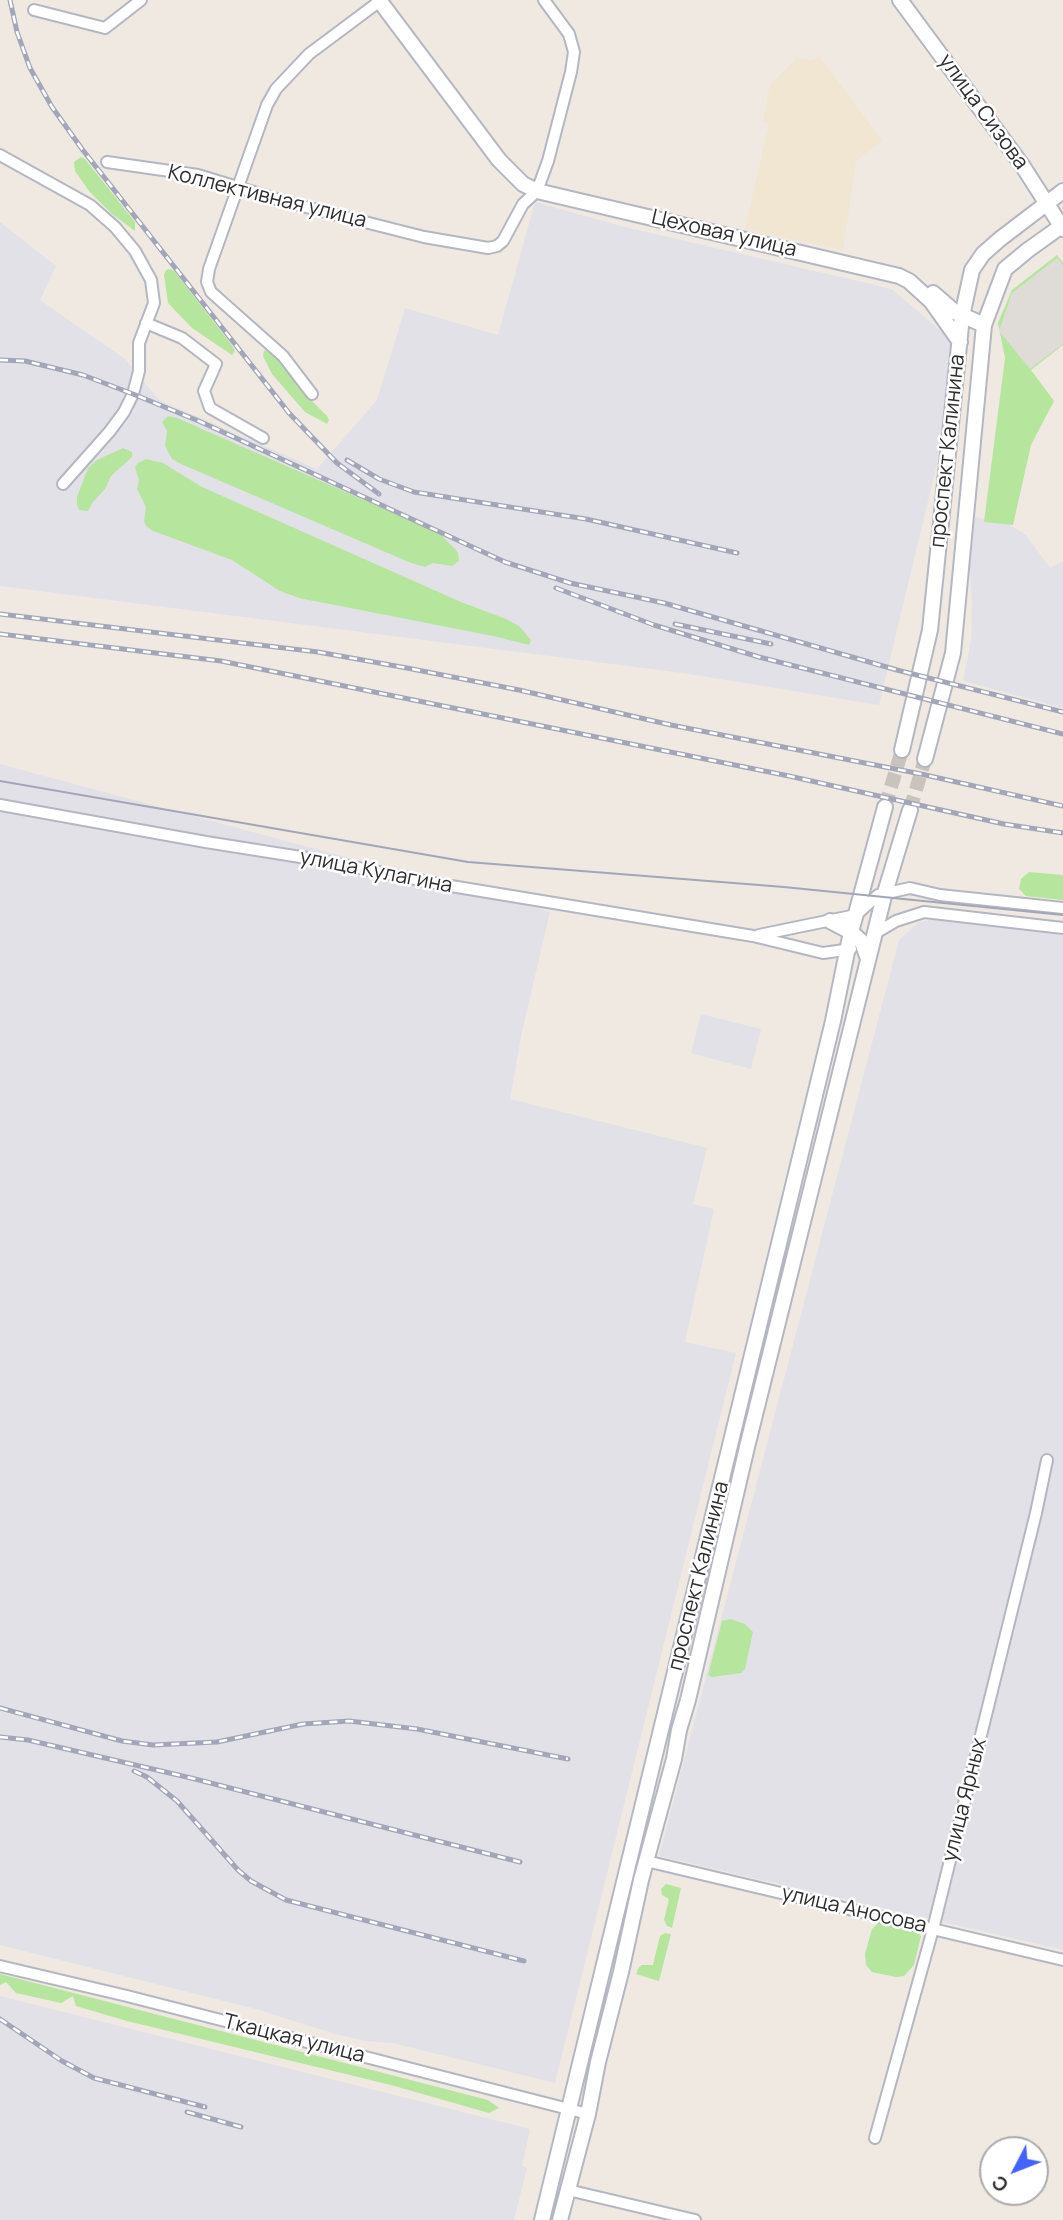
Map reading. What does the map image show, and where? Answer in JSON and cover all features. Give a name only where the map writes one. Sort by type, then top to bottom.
[{"type":"main road","name":"Цеховая улица","points":[[379,0],[499,160],[523,184],[537,191],[900,276],[929,289],[962,316],[984,326]]},
{"type":"main road","name":"улица Сизова","points":[[900,0],[1048,202],[1062,227]]},
{"type":"main road","name":"проспект Калинина","points":[[902,750],[930,630],[962,316],[972,270],[983,254],[1063,191]]},
{"type":"main road","name":"проспект Калинина","points":[[925,760],[953,653],[984,326],[1005,269],[1062,227]]},
{"type":"main road","name":"Цеховая улица","points":[[909,281],[931,301],[960,342]]},
{"type":"main road","points":[[960,342],[982,348]]},
{"type":"main road","name":"проспект Калинина","points":[[542,2220],[849,950],[857,937],[856,915],[885,807]]},
{"type":"main road","points":[[884,897],[910,810]]},
{"type":"main road","name":"проспект Калинина","points":[[560,2220],[588,2114],[646,1861],[674,1759],[747,1447],[884,897]]},
{"type":"main road","points":[[830,921],[857,937],[868,961]]},
{"type":"main road","points":[[631,1857],[646,1861]]},
{"type":"main road","points":[[551,2184],[568,2190]]},
{"type":"street","points":[[34,10],[105,27],[141,0]]},
{"type":"street","points":[[312,394],[283,356],[211,292],[207,282],[209,269],[267,104],[276,89],[309,54],[379,0]]},
{"type":"street","points":[[537,191],[548,161],[574,52],[569,34],[544,0]]},
{"type":"street","points":[[0,155],[90,205],[115,227],[135,251],[151,280],[154,303],[139,342],[139,371],[133,394],[124,412],[88,459],[62,484]]},
{"type":"street","name":"Коллективная улица","points":[[107,162],[198,174],[286,202],[386,227],[488,248],[503,241],[523,204],[537,191]]},
{"type":"street","points":[[146,323],[182,338],[216,364],[204,391],[211,408],[262,438]]},
{"type":"street","name":"улица Кулагина","points":[[0,805],[313,859],[445,885],[753,936],[823,953],[849,950]]},
{"type":"street","points":[[884,897],[910,888],[940,895],[1063,908]]},
{"type":"street","name":"улица Кулагина","points":[[753,936],[856,915],[878,895],[884,897]]},
{"type":"street","points":[[857,937],[876,933],[896,920],[924,912],[1063,928]]},
{"type":"street","name":"улица Ярных","points":[[875,2138],[933,1929],[1047,1461]]},
{"type":"street","name":"улица Аносова","points":[[646,1861],[1063,1960]]},
{"type":"street","name":"Ткацкая улица","points":[[0,1966],[588,2114]]},
{"type":"street","points":[[568,2190],[695,2220]]},
{"type":"shaded area","points":[[819,56],[882,141],[856,161],[843,250],[745,229],[769,124],[763,122],[770,85],[797,58],[812,61]]},
{"type":"shaded area","points":[[535,202],[621,226],[892,289],[958,346],[947,422],[879,705],[683,673],[0,586],[0,222],[56,266],[40,300],[125,359],[159,400],[317,469],[377,400],[405,308],[498,335]]},
{"type":"shaded area","points":[[1057,258],[1063,265],[1063,344],[1030,369],[999,331],[1012,293]]},
{"type":"shaded area","points":[[974,517],[1004,521],[1026,535],[1050,568],[1063,561],[1063,708],[963,681],[971,639],[969,549]]},
{"type":"shaded area","points":[[0,764],[550,912],[522,1032],[510,1099],[707,1148],[693,1204],[714,1209],[685,1342],[736,1353],[555,2083],[393,2043],[365,2041],[332,2033],[256,2009],[0,1945]]},
{"type":"shaded area","points":[[931,920],[1063,931],[1063,1950],[659,1856],[899,940],[919,922]]},
{"type":"shaded area","points":[[701,1014],[761,1029],[751,1069],[691,1053]]},
{"type":"shaded area","points":[[0,1996],[530,2129],[522,2166],[527,2168],[514,2220],[0,2220]]},
{"type":"green space","points":[[81,157],[135,222],[135,231],[112,214],[89,191],[75,171],[74,162]]},
{"type":"green space","points":[[1057,255],[1063,263],[1063,345],[1031,370],[1054,401],[1031,445],[1013,525],[984,522],[1005,358],[998,323],[1012,290]]},
{"type":"green space","points":[[170,269],[231,344],[235,351],[232,355],[192,328],[168,303],[164,275],[166,270]]},
{"type":"green space","points":[[269,349],[327,416],[327,424],[305,412],[272,374],[263,356],[264,351]]},
{"type":"green space","points":[[168,416],[430,529],[455,549],[459,561],[452,566],[433,563],[425,567],[411,563],[181,464],[172,459],[165,446],[167,431],[162,422]]},
{"type":"green space","points":[[123,448],[132,452],[132,457],[111,476],[105,489],[88,511],[79,510],[77,497],[88,468],[97,460]]},
{"type":"green space","points":[[146,459],[163,463],[202,487],[461,602],[506,619],[519,626],[531,640],[529,645],[299,598],[280,591],[232,560],[153,531],[144,521],[146,507],[137,489],[139,480],[135,467]]},
{"type":"green space","points":[[1029,872],[1063,875],[1063,900],[1026,896],[1019,889],[1021,879]]},
{"type":"green space","points":[[730,1619],[745,1624],[753,1632],[745,1669],[741,1673],[712,1677],[708,1675],[722,1621]]},
{"type":"green space","points":[[666,1884],[681,1888],[672,1928],[667,1926],[664,1920],[669,1899],[662,1895],[661,1889]]},
{"type":"green space","points":[[879,1922],[916,1930],[921,1936],[914,1965],[904,1976],[872,1972],[866,1965],[865,1954],[872,1929]]},
{"type":"green space","points":[[671,1934],[659,1981],[636,1974],[642,1965],[653,1965],[660,1936]]},
{"type":"green space","points":[[0,1974],[488,2100],[499,2108],[489,2113],[391,2085],[127,2021],[76,2006],[73,1996],[61,2003],[16,1993],[6,1982],[0,1985]]},
{"type":"tunnel","points":[[885,807],[902,750]]},
{"type":"tunnel","points":[[910,810],[925,759]]},
{"type":"tram line","points":[[0,781],[468,862],[784,887],[1063,915]]},
{"type":"railway","points":[[10,0],[17,32],[30,68],[52,107],[82,149],[289,413],[337,463],[379,494]]},
{"type":"railway","points":[[0,360],[25,361],[83,375],[133,394],[201,422],[505,562],[570,583],[664,603],[897,670],[1063,712]]},
{"type":"railway","points":[[347,460],[379,479],[414,492],[586,519],[737,553]]},
{"type":"railway","points":[[556,588],[654,625],[759,657],[1063,734]]},
{"type":"railway","points":[[0,614],[318,652],[407,668],[1063,806]]},
{"type":"railway","points":[[675,624],[771,644]]},
{"type":"railway","points":[[0,634],[221,661],[789,776],[1004,824],[1063,833]]},
{"type":"railway","points":[[0,1708],[122,1741],[153,1745],[217,1742],[303,1724],[349,1721],[417,1729],[568,1759]]},
{"type":"railway","points":[[0,1737],[28,1740],[191,1778],[520,1862]]},
{"type":"railway","points":[[134,1771],[147,1777],[177,1801],[238,1870],[251,1881],[286,1900],[524,1961]]},
{"type":"railway","points":[[0,2019],[62,2061],[94,2078],[205,2107]]},
{"type":"railway","points":[[187,2112],[241,2127]]}]
